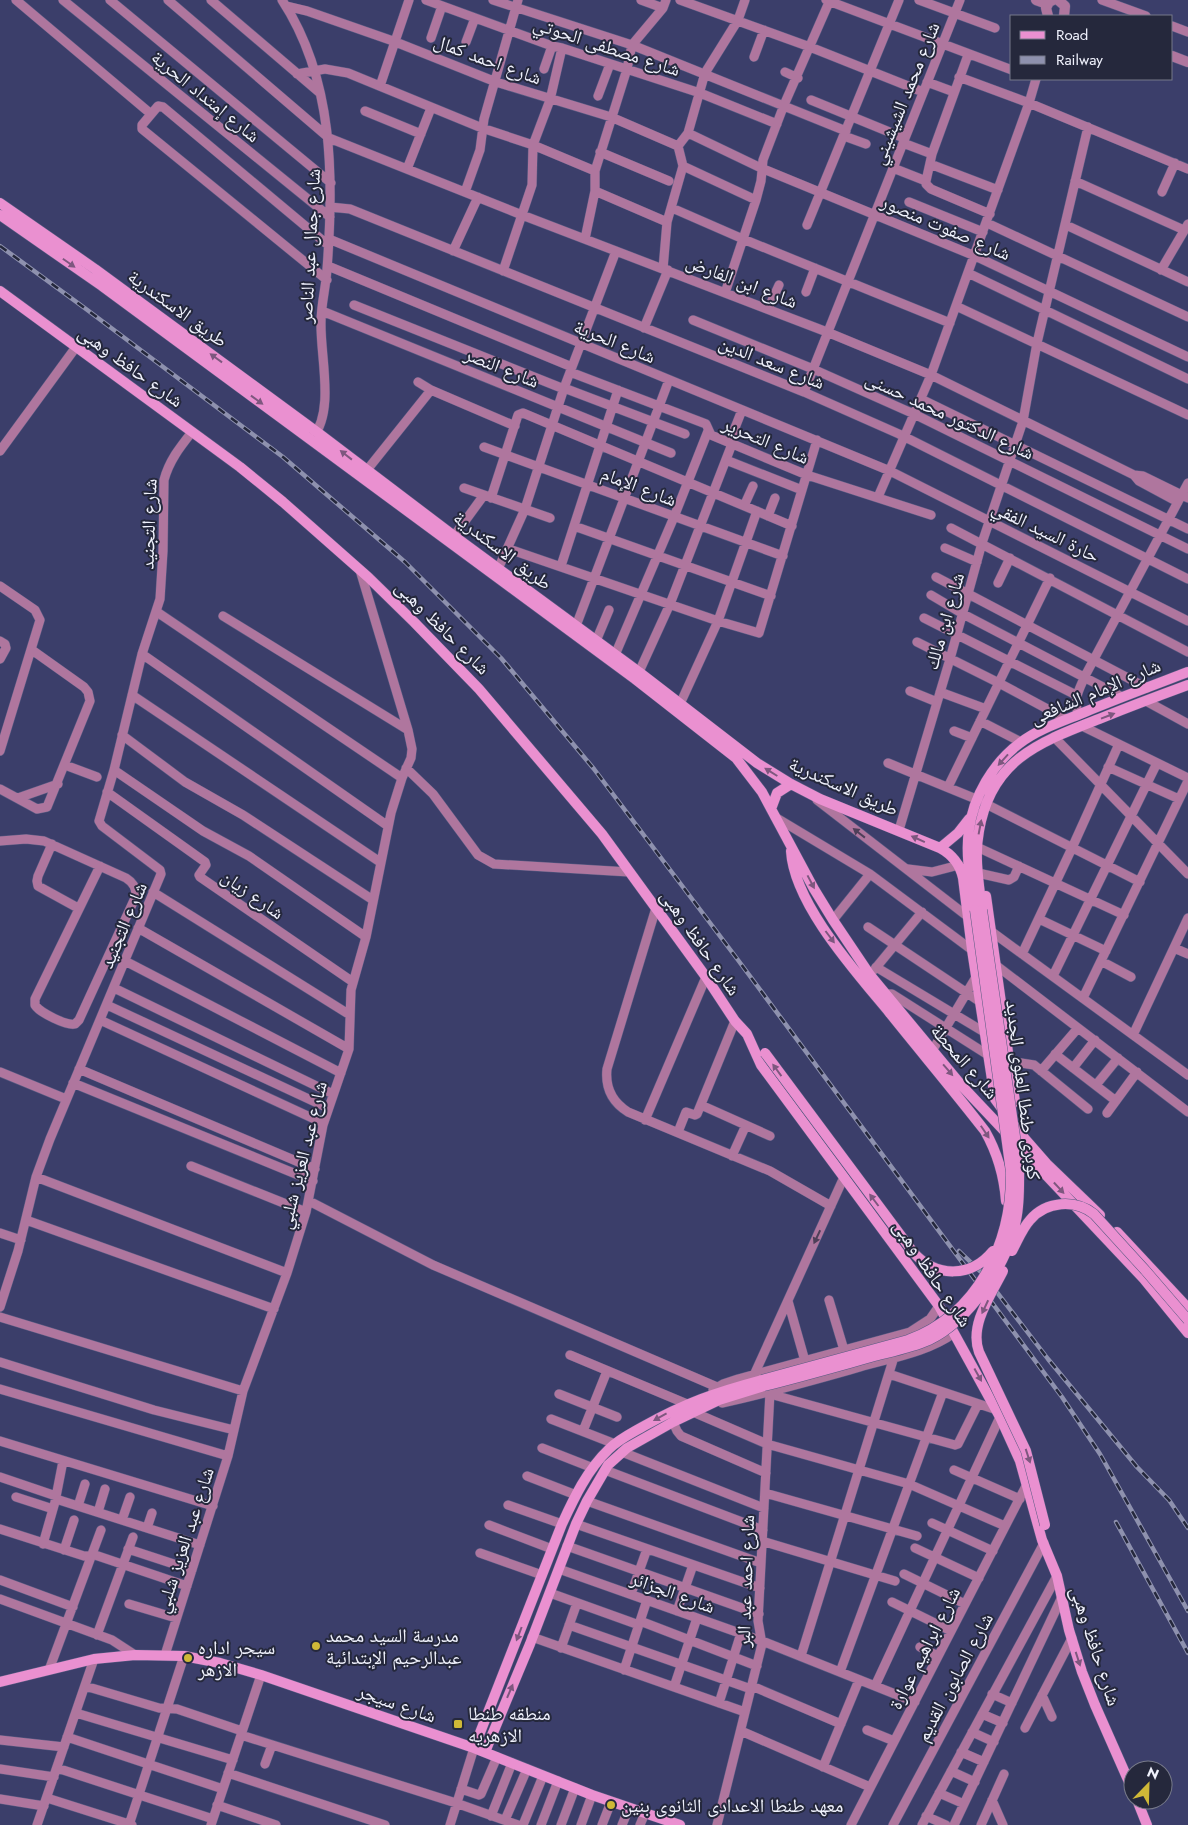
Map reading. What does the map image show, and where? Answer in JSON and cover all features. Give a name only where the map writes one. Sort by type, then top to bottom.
[{"type":"main road","name":"طريق الاسكندرية","points":[[0,203],[31,231],[41,244],[314,436],[367,470],[639,672],[757,763],[808,793],[940,848],[955,859],[959,865]]},
{"type":"main road","name":"طريق الاسكندرية","points":[[0,215],[31,231],[49,236],[95,268],[726,748],[754,780],[773,813]]},
{"type":"main road","points":[[41,244],[49,236]]},
{"type":"main road","name":"شارع حافظ وهبى","points":[[0,291],[284,502],[360,570],[480,689],[596,826],[706,977],[735,1021],[747,1034],[761,1065],[939,1306],[999,1413],[1014,1444],[1056,1576],[1072,1638],[1095,1705],[1123,1768]]},
{"type":"main road","name":"شارع الإمام الشافعى","points":[[975,912],[968,831],[976,799],[997,767],[1021,742],[1066,720],[1188,672]]},
{"type":"main road","name":"شارع الإمام الشافعى","points":[[975,912],[978,873],[977,847],[986,804],[1000,779],[1019,758],[1042,742],[1188,685]]},
{"type":"main road","points":[[773,813],[772,803],[777,793],[791,784]]},
{"type":"main road","name":"شارع المحطة","points":[[773,813],[833,920],[873,971],[885,994],[932,1051],[983,1108],[1144,1279],[1188,1333]]},
{"type":"main road","points":[[940,848],[958,833],[972,813]]},
{"type":"main road","points":[[791,845],[793,863],[800,888],[820,924],[974,1117],[993,1145],[1004,1174],[1008,1218]]},
{"type":"main road","points":[[959,865],[975,912],[972,950],[995,1099],[1019,1132],[1047,1164],[1156,1272],[1188,1308]]},
{"type":"main road","name":"شارع الإمام الشافعى","points":[[978,873],[986,891],[1019,1132]]},
{"type":"main road","name":"كوبرى طنطا العلوى الجديد","points":[[764,1386],[908,1340],[934,1328],[955,1312],[972,1293],[987,1271],[1008,1218],[1011,1188],[1009,1155],[975,912]]},
{"type":"main road","name":"كوبرى طنطا العلوى الجديد","points":[[690,1408],[706,1401],[929,1340],[953,1323],[970,1307],[986,1287],[1003,1260],[1016,1221],[1019,1164],[975,912]]},
{"type":"main road","points":[[747,1034],[765,1053],[841,1158],[923,1263],[940,1271],[965,1270],[989,1255],[1000,1239]]},
{"type":"main road","points":[[983,1108],[990,1105],[995,1099]]},
{"type":"main road","points":[[1053,1566],[1045,1524],[1026,1451],[976,1342],[976,1330],[980,1320],[1024,1228],[1039,1212],[1049,1206],[1070,1204],[1090,1211],[1146,1270],[1188,1320]]},
{"type":"main road","points":[[474,1748],[562,1524],[576,1495],[593,1468],[618,1448],[673,1422],[690,1408]]},
{"type":"main road","points":[[485,1752],[576,1524],[623,1438],[690,1408]]},
{"type":"main road","points":[[530,1606],[543,1610]]},
{"type":"main road","name":"شارع سيجر","points":[[0,1682],[94,1659],[135,1655],[165,1654],[220,1663],[261,1675],[474,1748],[592,1795],[645,1813],[661,1822],[680,1825]]},
{"type":"main road","points":[[1141,1810],[1148,1825]]},
{"type":"street","points":[[16,0],[151,114],[142,125],[142,129],[327,280]]},
{"type":"street","name":"شارع إمتداد الحرية","points":[[63,0],[330,218]]},
{"type":"street","points":[[110,0],[331,183]]},
{"type":"street","name":"شارع ابن الفارض","points":[[168,0],[329,138],[522,215],[827,332],[931,375],[1134,475],[1139,481],[1183,498]]},
{"type":"street","points":[[211,0],[320,93]]},
{"type":"street","points":[[380,86],[409,0]]},
{"type":"street","name":"شارع مصطفى الحوتي","points":[[426,0],[552,46],[700,93],[777,124]]},
{"type":"street","points":[[493,0],[517,4],[705,73],[784,105],[866,144]]},
{"type":"street","points":[[585,239],[594,191],[595,171],[627,69],[632,45],[664,4],[641,0]]},
{"type":"street","points":[[680,0],[871,70],[923,92]]},
{"type":"street","points":[[644,328],[666,270],[667,222],[683,166],[678,146],[688,133],[705,73],[738,20],[745,0]]},
{"type":"street","points":[[725,293],[756,200],[763,160],[784,105],[798,78],[829,0],[968,55],[1010,69]]},
{"type":"street","points":[[807,225],[899,0]]},
{"type":"street","points":[[919,0],[995,28]]},
{"type":"street","name":"شارع محمد الشيشيني","points":[[804,392],[960,0]]},
{"type":"street","points":[[1036,0],[1050,2],[1046,13],[1047,15]]},
{"type":"street","points":[[1058,0],[1066,6],[1067,15]]},
{"type":"street","points":[[1102,0],[1143,15]]},
{"type":"street","name":"شارع جمال عبد الناصر","points":[[284,3],[304,40],[320,93],[329,138],[330,218],[327,280],[322,311],[324,414],[314,436]]},
{"type":"street","name":"شارع احمد كمال","points":[[284,3],[395,41],[496,82],[611,118],[678,146]]},
{"type":"street","points":[[465,192],[483,141],[482,128],[517,4]]},
{"type":"street","points":[[431,38],[442,6]]},
{"type":"street","points":[[466,42],[475,18]]},
{"type":"street","points":[[1173,26],[1188,32]]},
{"type":"street","points":[[754,57],[764,30]]},
{"type":"street","points":[[544,69],[552,46]]},
{"type":"street","points":[[503,271],[532,185],[533,145],[550,100],[562,48]]},
{"type":"street","points":[[968,55],[931,159],[926,184],[931,190],[990,214]]},
{"type":"street","points":[[1173,56],[1188,62]]},
{"type":"street","points":[[598,96],[610,64]]},
{"type":"street","points":[[297,74],[314,70],[334,69],[482,128],[533,145],[595,171]]},
{"type":"street","points":[[785,72],[798,78]]},
{"type":"street","points":[[960,77],[1188,168]]},
{"type":"street","points":[[878,498],[931,375],[990,214],[1036,80]]},
{"type":"street","points":[[927,82],[954,92]]},
{"type":"street","points":[[811,100],[904,140],[931,159],[998,190]]},
{"type":"street","name":"شارع الحرية","points":[[151,114],[158,106],[163,107],[329,242],[890,471]]},
{"type":"street","points":[[407,169],[431,108]]},
{"type":"street","points":[[365,111],[421,134]]},
{"type":"street","name":"شارع ابن مالك","points":[[899,830],[957,635],[982,543],[1023,421],[1044,310],[1066,225],[1088,127]]},
{"type":"street","name":"شارع صفوت منصور","points":[[688,133],[761,168],[975,256],[1188,357]]},
{"type":"street","points":[[600,152],[669,181]]},
{"type":"street","points":[[1162,192],[1175,163]]},
{"type":"street","points":[[683,166],[756,200]]},
{"type":"street","points":[[893,168],[926,181]]},
{"type":"street","points":[[1075,181],[1186,227],[1162,270]]},
{"type":"street","points":[[594,191],[667,222]]},
{"type":"street","points":[[452,251],[478,197]]},
{"type":"street","points":[[909,202],[1058,256],[1188,317]]},
{"type":"street","name":"شارع سعد الدين","points":[[330,208],[350,209],[804,392],[905,436],[1188,579]]},
{"type":"street","points":[[672,208],[742,239],[950,323]]},
{"type":"street","points":[[1066,225],[1188,282]]},
{"type":"street","points":[[498,569],[509,549],[525,509],[564,388],[616,250]]},
{"type":"street","name":"شارع التحرير","points":[[328,266],[618,390],[706,424],[711,435],[731,444],[807,474],[931,515]]},
{"type":"street","points":[[806,292],[815,268]]},
{"type":"street","points":[[968,273],[1188,379]]},
{"type":"street","points":[[768,309],[778,285]]},
{"type":"street","points":[[354,304],[684,434]]},
{"type":"street","points":[[956,306],[1188,415]]},
{"type":"street","name":"شارع النصر","points":[[322,311],[671,453]]},
{"type":"street","name":"شارع الدكتور محمد حسنى","points":[[693,320],[813,369],[914,414],[1188,549]]},
{"type":"street","points":[[0,451],[76,347]]},
{"type":"street","points":[[576,626],[669,380]]},
{"type":"street","points":[[418,382],[431,390],[514,426]]},
{"type":"street","points":[[367,470],[431,390]]},
{"type":"street","points":[[561,566],[618,390]]},
{"type":"street","points":[[921,399],[1188,530]]},
{"type":"street","points":[[639,672],[670,604],[726,460],[742,410]]},
{"type":"street","points":[[454,536],[488,496],[518,415],[523,413],[792,526]]},
{"type":"street","points":[[615,655],[658,556],[708,431]]},
{"type":"street","name":"شارع التجنيد","points":[[0,1307],[3,1291],[21,1240],[36,1177],[66,1099],[161,876],[160,870],[99,822],[114,770],[142,654],[157,612],[162,582],[164,480],[170,462],[192,432]]},
{"type":"street","points":[[509,549],[758,633],[760,632],[771,596],[816,440]]},
{"type":"street","name":"شارع الإمام","points":[[484,447],[783,556]]},
{"type":"street","points":[[726,460],[802,490]]},
{"type":"street","name":"حارة السيد الفقي","points":[[890,471],[1131,590],[1188,621]]},
{"type":"street","points":[[1078,715],[1076,695],[1085,676],[1169,520],[1183,498],[1188,483]]},
{"type":"street","points":[[744,506],[753,486]]},
{"type":"street","points":[[464,488],[550,518]]},
{"type":"street","points":[[768,516],[775,498]]},
{"type":"street","points":[[680,704],[718,621],[757,511]]},
{"type":"street","points":[[574,526],[771,596]]},
{"type":"street","points":[[952,528],[1188,652]]},
{"type":"street","points":[[945,548],[977,562]]},
{"type":"street","points":[[998,583],[1010,558]]},
{"type":"street","name":"شارع عبد العزيز شلبي","points":[[165,1654],[228,1456],[243,1391],[287,1273],[306,1212],[323,1123],[349,1049],[350,996],[366,937],[388,826],[402,778],[411,758],[412,750],[408,730],[360,570]]},
{"type":"street","points":[[936,577],[1147,688]]},
{"type":"street","points":[[948,787],[1050,578]]},
{"type":"street","points":[[0,586],[38,613],[40,624],[0,751]]},
{"type":"street","points":[[931,595],[963,614],[1122,697]]},
{"type":"street","points":[[596,641],[609,610]]},
{"type":"street","points":[[157,612],[402,778]]},
{"type":"street","points":[[222,616],[408,730]]},
{"type":"street","points":[[924,618],[1076,695]]},
{"type":"street","points":[[0,641],[5,644],[6,648],[0,659]]},
{"type":"street","points":[[917,642],[1066,720]]},
{"type":"street","points":[[0,788],[37,809],[45,808],[50,803],[58,784],[90,701],[90,695],[84,686],[32,650]]},
{"type":"street","points":[[142,654],[388,826]]},
{"type":"street","points":[[910,692],[937,702]]},
{"type":"street","points":[[940,692],[986,709]]},
{"type":"street","points":[[132,695],[380,862]]},
{"type":"street","points":[[1146,701],[1188,724]]},
{"type":"street","points":[[980,721],[1021,742]]},
{"type":"street","points":[[1082,726],[1188,780],[1159,844],[1083,998]]},
{"type":"street","points":[[954,731],[972,738]]},
{"type":"street","points":[[122,735],[185,782],[243,815],[373,900]]},
{"type":"street","points":[[1054,737],[1188,874]]},
{"type":"street","points":[[1022,954],[1119,744]]},
{"type":"street","points":[[888,763],[976,799]]},
{"type":"street","points":[[1053,976],[1157,763]]},
{"type":"street","points":[[65,765],[97,777]]},
{"type":"street","points":[[1108,767],[1180,799]]},
{"type":"street","points":[[406,768],[432,794],[478,855],[494,864],[630,872]]},
{"type":"street","points":[[114,770],[193,825],[249,856],[366,937]]},
{"type":"street","points":[[18,798],[58,784]]},
{"type":"street","name":"شارع زيان","points":[[107,792],[206,862],[199,875],[200,877],[353,982]]},
{"type":"street","points":[[808,793],[905,868],[975,912]]},
{"type":"street","points":[[986,804],[1140,882]]},
{"type":"street","points":[[773,813],[870,874],[972,950]]},
{"type":"street","points":[[0,841],[26,839],[52,844],[100,866],[129,880],[135,889],[135,898],[79,1020],[72,1025],[40,1011],[36,1008],[35,1002],[78,908],[100,866]]},
{"type":"street","points":[[52,844],[36,881],[38,886],[78,908]]},
{"type":"street","points":[[977,847],[1124,915]]},
{"type":"street","points":[[905,868],[932,872],[959,865]]},
{"type":"street","points":[[978,873],[1009,880],[1014,877],[1019,866]]},
{"type":"street","points":[[833,920],[870,874]]},
{"type":"street","points":[[153,892],[350,1015]]},
{"type":"street","points":[[656,908],[607,1069],[607,1086],[614,1101],[628,1112],[645,1120],[770,1171],[831,1206]]},
{"type":"street","points":[[922,912],[873,971],[984,1032]]},
{"type":"street","points":[[1133,1035],[1188,918]]},
{"type":"street","points":[[1039,919],[1106,951]]},
{"type":"street","points":[[868,927],[979,1000]]},
{"type":"street","points":[[138,928],[349,1049]]},
{"type":"street","points":[[992,932],[1188,1074]]},
{"type":"street","points":[[1174,948],[1188,954]]},
{"type":"street","points":[[125,961],[340,1073]]},
{"type":"street","points":[[1101,961],[1131,977]]},
{"type":"street","points":[[997,966],[1188,1112]]},
{"type":"street","points":[[645,1120],[706,977]]},
{"type":"street","points":[[932,1051],[976,977]]},
{"type":"street","points":[[114,988],[333,1094]]},
{"type":"street","points":[[885,994],[892,994],[988,1055]]},
{"type":"street","points":[[107,1004],[328,1108]]},
{"type":"street","points":[[100,1020],[323,1123]]},
{"type":"street","points":[[678,1132],[686,1112],[697,1114],[735,1021]]},
{"type":"street","points":[[1041,1071],[1078,1028]]},
{"type":"street","points":[[1073,1068],[1095,1040]]},
{"type":"street","points":[[1056,1054],[1116,1101]]},
{"type":"street","points":[[1096,1085],[1118,1058]]},
{"type":"street","points":[[1021,1063],[1030,1063],[1088,1109]]},
{"type":"street","points":[[79,1069],[315,1169]]},
{"type":"street","points":[[0,1072],[66,1099]]},
{"type":"street","points":[[1107,1113],[1137,1072]]},
{"type":"street","points":[[73,1084],[313,1181]]},
{"type":"street","points":[[701,1105],[770,1136]]},
{"type":"street","points":[[732,1156],[746,1125]]},
{"type":"street","points":[[191,1166],[306,1212]]},
{"type":"street","points":[[36,1177],[287,1273]]},
{"type":"street","points":[[764,1386],[788,1301],[844,1177]]},
{"type":"street","points":[[308,1201],[433,1265],[717,1387],[764,1386],[874,1423],[954,1445],[958,1444],[978,1404]]},
{"type":"street","points":[[26,1220],[274,1309]]},
{"type":"street","points":[[0,1233],[21,1240]]},
{"type":"street","points":[[829,1300],[844,1350]]},
{"type":"street","points":[[788,1301],[805,1361]]},
{"type":"street","points":[[764,1386],[805,1361],[910,1332],[930,1319],[939,1306]]},
{"type":"street","points":[[0,1317],[243,1391]]},
{"type":"street","points":[[706,1401],[894,1357],[937,1343],[954,1333]]},
{"type":"street","points":[[570,1355],[767,1444],[909,1484],[1005,1526]]},
{"type":"street","points":[[801,1656],[894,1357]]},
{"type":"street","points":[[0,1362],[154,1410],[234,1430]]},
{"type":"street","points":[[583,1431],[607,1371]]},
{"type":"street","points":[[875,1686],[972,1478],[999,1413],[978,1404],[888,1374]]},
{"type":"street","name":"شارع احمد عبد البر","points":[[717,1825],[762,1641],[758,1628],[758,1614],[767,1444],[764,1386]]},
{"type":"street","points":[[706,1401],[717,1387]]},
{"type":"street","points":[[0,1389],[228,1456]]},
{"type":"street","points":[[840,1672],[943,1392]]},
{"type":"street","points":[[559,1394],[616,1417]]},
{"type":"street","points":[[551,1419],[764,1508]]},
{"type":"street","points":[[673,1422],[681,1436],[766,1473]]},
{"type":"street","points":[[0,1441],[213,1506]]},
{"type":"street","points":[[542,1448],[593,1468]]},
{"type":"street","points":[[43,1544],[56,1497],[63,1461]]},
{"type":"street","points":[[605,1470],[763,1530]]},
{"type":"street","points":[[954,1470],[1020,1499]]},
{"type":"street","points":[[527,1476],[576,1495]]},
{"type":"street","points":[[0,1477],[78,1506],[200,1545]]},
{"type":"street","points":[[78,1506],[85,1484]]},
{"type":"street","name":"شارع ابراهيم عوارة","points":[[851,1825],[1026,1486]]},
{"type":"street","points":[[98,1512],[105,1489]]},
{"type":"street","points":[[765,1493],[917,1536]]},
{"type":"street","points":[[122,1520],[130,1496]]},
{"type":"street","points":[[16,1497],[53,1509]]},
{"type":"street","points":[[587,1501],[761,1563]]},
{"type":"street","points":[[508,1505],[562,1524]]},
{"type":"street","points":[[147,1528],[152,1513]]},
{"type":"street","points":[[64,1550],[74,1520]]},
{"type":"street","points":[[932,1523],[992,1551]]},
{"type":"street","points":[[576,1524],[760,1588]]},
{"type":"street","points":[[489,1525],[552,1549]]},
{"type":"street","points":[[0,1529],[84,1556],[92,1555],[123,1564],[187,1586]]},
{"type":"street","points":[[49,1670],[101,1530]]},
{"type":"street","points":[[97,1635],[133,1537]]},
{"type":"street","points":[[762,1541],[895,1581]]},
{"type":"street","name":"شارع الصابون القديم","points":[[893,1825],[1044,1543]]},
{"type":"street","points":[[568,1546],[758,1614]]},
{"type":"street","points":[[915,1548],[979,1578]]},
{"type":"street","points":[[128,1549],[192,1570]]},
{"type":"street","points":[[631,1594],[647,1549]]},
{"type":"street","points":[[480,1552],[542,1575]]},
{"type":"street","points":[[677,1611],[693,1565]]},
{"type":"street","name":"شارع الجزائر","points":[[559,1569],[741,1633],[914,1702]]},
{"type":"street","points":[[904,1574],[965,1604]]},
{"type":"street","points":[[946,1825],[924,1821],[1056,1576]]},
{"type":"street","points":[[0,1580],[73,1607]]},
{"type":"street","points":[[25,1608],[31,1592]]},
{"type":"street","points":[[550,1593],[690,1640],[757,1666]]},
{"type":"street","points":[[0,1599],[112,1640],[135,1655]]},
{"type":"street","points":[[954,1825],[1061,1599]]},
{"type":"street","points":[[624,1670],[647,1600]]},
{"type":"street","points":[[892,1602],[951,1631]]},
{"type":"street","points":[[562,1648],[577,1603]]},
{"type":"street","points":[[129,1604],[176,1618]]},
{"type":"street","points":[[674,1687],[697,1618]]},
{"type":"street","points":[[570,1625],[726,1681],[752,1688],[841,1724]]},
{"type":"street","points":[[719,1703],[741,1633]]},
{"type":"street","points":[[532,1637],[745,1712]]},
{"type":"street","points":[[1025,1728],[1072,1638]]},
{"type":"street","points":[[920,1647],[938,1656]]},
{"type":"street","points":[[0,1799],[45,1802],[130,1825],[184,1656]]},
{"type":"street","points":[[38,1825],[94,1659]]},
{"type":"street","points":[[57,1768],[212,1822],[261,1675]]},
{"type":"street","points":[[824,1767],[859,1680]]},
{"type":"street","points":[[85,1686],[155,1707],[177,1709],[272,1745],[456,1803],[518,1825]]},
{"type":"street","points":[[992,1694],[1012,1704]]},
{"type":"street","points":[[1042,1695],[1052,1717]]},
{"type":"street","points":[[76,1713],[233,1760]]},
{"type":"street","points":[[982,1714],[1003,1723]]},
{"type":"street","points":[[867,1730],[894,1741]]},
{"type":"street","points":[[741,1731],[870,1787]]},
{"type":"street","points":[[972,1732],[994,1742]]},
{"type":"street","points":[[67,1737],[223,1789]]},
{"type":"street","points":[[0,1740],[64,1748]]},
{"type":"street","points":[[265,1764],[272,1745]]},
{"type":"street","points":[[450,1825],[474,1748]]},
{"type":"street","points":[[961,1752],[984,1762]]},
{"type":"street","points":[[461,1789],[478,1795],[481,1794],[496,1757]]},
{"type":"street","points":[[491,1816],[512,1763]]},
{"type":"street","points":[[0,1769],[54,1777]]},
{"type":"street","points":[[505,1820],[527,1769]]},
{"type":"street","points":[[951,1771],[975,1782]]},
{"type":"street","points":[[228,1773],[385,1825]]},
{"type":"street","points":[[982,1825],[1004,1774]]},
{"type":"street","points":[[523,1825],[543,1776]]},
{"type":"street","points":[[541,1825],[558,1782]]},
{"type":"street","points":[[561,1825],[575,1788]]},
{"type":"street","points":[[939,1793],[964,1804]]},
{"type":"street","points":[[581,1825],[592,1795]]},
{"type":"street","points":[[992,1800],[1002,1825]]},
{"type":"street","points":[[602,1825],[611,1802]]},
{"type":"street","points":[[217,1805],[276,1825]]},
{"type":"street","points":[[622,1825],[629,1808]]},
{"type":"street","points":[[640,1825],[645,1813]]},
{"type":"railway","points":[[0,246],[283,457],[405,562],[501,658],[594,769],[1062,1397],[1100,1454],[1188,1611]]},
{"type":"railway","points":[[959,1251],[983,1274],[1048,1359],[1137,1467],[1169,1500],[1188,1528]]},
{"type":"railway","points":[[1116,1522],[1188,1653]]},
{"type":"place","name":"مدرسة السيد محمد عبدالرحيم الإبتدائية","points":[[316,1646]]},
{"type":"place","name":"سيجر اداره الازهر","points":[[188,1658]]},
{"type":"place","name":"منطقه طنطا الازهريه","points":[[458,1724]]},
{"type":"place","name":"معهد طنطا الاعدادى الثانوى بنين","points":[[611,1805]]}]
